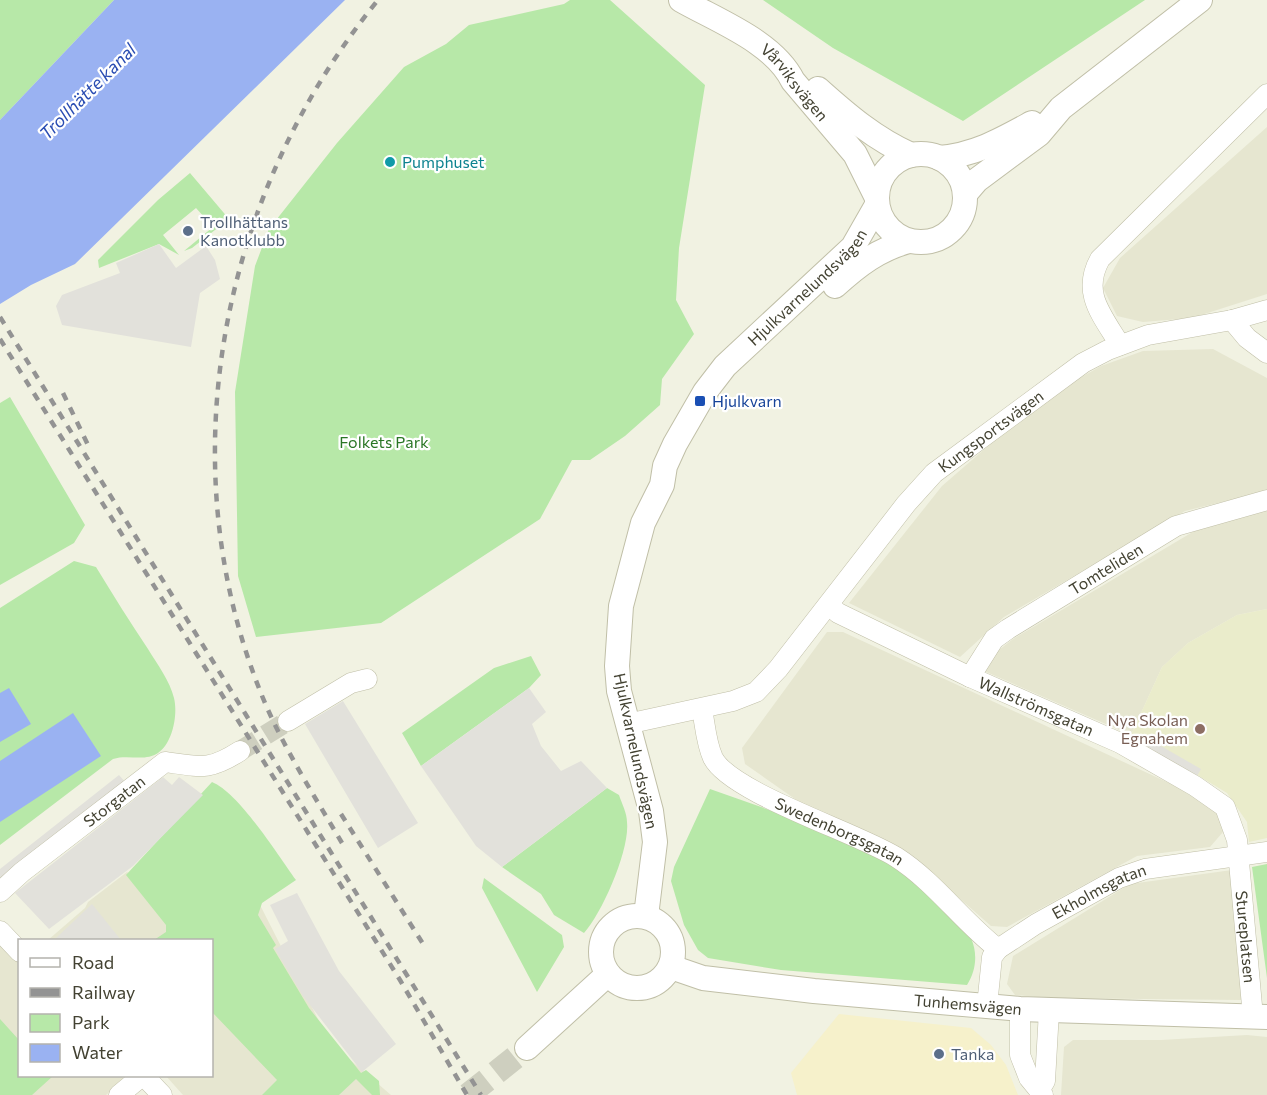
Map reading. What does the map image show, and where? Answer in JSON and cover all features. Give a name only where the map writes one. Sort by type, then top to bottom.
[{"type":"street","name":"Vårviksvägen","points":[[681,0],[757,44],[786,67],[793,81],[855,153],[877,200]]},
{"type":"street","points":[[939,158],[959,176],[965,194],[963,213],[953,229],[928,242],[909,241],[886,225],[877,200],[880,180],[889,167],[912,155],[926,154],[939,158],[959,156],[989,147],[1061,108],[1200,0]]},
{"type":"street","points":[[786,67],[804,76],[853,120],[892,146],[912,155]]},
{"type":"street","points":[[1120,345],[1096,305],[1091,288],[1091,274],[1100,259],[1267,94]]},
{"type":"street","points":[[965,194],[976,180],[1039,134],[1061,108]]},
{"type":"street","name":"Hjulkvarnelundsvägen","points":[[646,916],[655,842],[651,811],[619,691],[617,666],[621,606],[643,523],[662,485],[666,466],[675,444],[705,392],[725,366],[852,247],[877,200]]},
{"type":"street","name":"Hjulkvarnelundsvägen","points":[[662,485],[676,475],[714,406],[752,361],[865,260],[888,246],[909,241]]},
{"type":"street","name":"Kungsportsvägen","points":[[627,724],[702,709],[756,692],[778,669],[906,504],[934,473],[1083,363],[1120,345],[1149,335],[1232,320],[1267,310]]},
{"type":"street","points":[[1232,320],[1247,338],[1267,353]]},
{"type":"street","name":"Tomteliden","points":[[970,677],[994,639],[1176,526],[1195,518],[1267,500]]},
{"type":"street","name":"Wallströmsgatan","points":[[828,605],[838,613],[970,677],[1120,743],[1216,798],[1225,807],[1239,857]]},
{"type":"street","points":[[288,721],[351,683],[367,679]]},
{"type":"street","name":"Swedenborgsgatan","points":[[702,709],[712,757],[721,769],[763,794],[896,857],[948,901],[998,949]]},
{"type":"street","name":"Storgatan","points":[[0,892],[22,872],[165,762],[202,767],[218,765],[240,751]]},
{"type":"street","name":"Ekholmsgatan","points":[[998,949],[1036,924],[1119,878],[1145,869],[1267,852]]},
{"type":"street","name":"Stureplatsen","points":[[1239,857],[1260,1017]]},
{"type":"street","points":[[646,916],[656,920],[670,936],[674,957],[671,967],[664,977],[653,985],[641,988],[628,987],[608,974],[600,953],[607,932],[624,917],[646,916]]},
{"type":"street","points":[[0,930],[18,950]]},
{"type":"street","points":[[987,1006],[992,957],[998,949]]},
{"type":"street","name":"Tunhemsvägen","points":[[671,967],[703,978],[814,991],[1020,1009],[1260,1017]]},
{"type":"street","points":[[527,1048],[608,974]]},
{"type":"street","points":[[1020,1009],[1020,1055],[1029,1078],[1041,1092],[1045,1081],[1049,1011]]},
{"type":"street","points":[[119,1095],[142,1077]]},
{"type":"street","points":[[144,1077],[162,1095]]},
{"type":"shaded area","points":[[1267,127],[1267,294],[1192,318],[1143,322],[1117,316],[1103,288],[1120,258]]},
{"type":"shaded area","points":[[159,244],[176,268],[206,246],[215,260],[220,279],[200,293],[191,347],[62,325],[56,306],[62,295],[120,273],[116,263]]},
{"type":"shaded area","points":[[1213,349],[1267,378],[1267,491],[1185,511],[1004,617],[960,657],[849,603],[942,486],[1041,400],[1101,366],[1143,351]]},
{"type":"shaded area","points":[[1267,510],[1267,609],[1237,615],[1188,643],[1162,667],[1131,735],[984,671],[990,657],[1013,639],[1196,530]]},
{"type":"shaded area","name":"Nya Skolan Egnahem","points":[[1267,609],[1267,838],[1249,842],[1247,822],[1227,793],[1131,735],[1162,667],[1188,643],[1237,615]]},
{"type":"shaded area","points":[[827,632],[843,632],[1182,789],[1219,814],[1223,832],[1210,847],[1137,856],[1007,927],[991,926],[933,875],[805,806],[745,764],[742,748]]},
{"type":"shaded area","points":[[529,688],[546,712],[532,724],[541,746],[561,771],[581,761],[607,788],[502,867],[476,846],[421,766]]},
{"type":"shaded area","points":[[343,701],[418,823],[378,848],[305,724]]},
{"type":"shaded area","points":[[1140,734],[1201,769],[1197,776],[1136,741]]},
{"type":"shaded area","points":[[119,775],[127,784],[3,883],[0,879],[0,869]]},
{"type":"shaded area","points":[[163,777],[172,785],[179,777],[203,795],[133,866],[49,929],[15,893]]},
{"type":"shaded area","points":[[1232,870],[1242,1000],[1046,998],[1015,995],[1007,984],[1013,956],[1130,884]]},
{"type":"shaded area","points":[[127,872],[144,884],[258,901],[321,1025],[341,1052],[391,1095],[183,1095],[167,1077],[213,1077],[213,939],[49,939],[85,908],[88,902]]},
{"type":"shaded area","points":[[297,893],[339,971],[396,1044],[362,1072],[303,996],[275,949],[288,941],[270,905]]},
{"type":"shaded area","points":[[92,904],[120,939],[55,939]]},
{"type":"shaded area","points":[[0,940],[18,961],[18,1077],[122,1077],[124,1079],[106,1095],[0,1095]]},
{"type":"shaded area","points":[[839,1014],[971,1028],[991,1045],[1006,1065],[1018,1095],[797,1095],[791,1073]]},
{"type":"shaded area","points":[[1247,1035],[1267,1037],[1267,1095],[1061,1095],[1064,1047],[1073,1040],[1161,1040]]},
{"type":"green space","points":[[0,0],[114,0],[0,120]]},
{"type":"green space","name":"Folkets Park","points":[[570,0],[610,0],[705,85],[679,248],[676,300],[694,334],[662,379],[660,405],[625,436],[590,460],[572,460],[540,519],[381,623],[256,637],[238,576],[235,392],[255,266],[269,229],[337,143],[404,67],[446,44],[469,25],[564,4]]},
{"type":"green space","points":[[763,0],[1145,0],[963,121],[833,48]]},
{"type":"green space","points":[[190,173],[229,219],[192,248],[184,251],[213,227],[196,208],[163,235],[179,255],[159,244],[99,268],[98,260],[158,200]]},
{"type":"green space","points":[[10,397],[85,525],[74,543],[0,585],[0,403]]},
{"type":"green space","points":[[74,561],[96,567],[163,673],[174,698],[173,728],[167,742],[158,753],[142,758],[113,759],[0,845],[0,608]]},
{"type":"green space","points":[[531,656],[541,675],[529,688],[421,766],[402,733],[494,668]]},
{"type":"green space","points":[[212,782],[223,788],[246,811],[296,880],[262,903],[258,915],[276,945],[273,948],[309,1008],[361,1073],[366,1070],[379,1081],[380,1095],[372,1095],[356,1079],[339,1095],[262,1095],[277,1080],[213,1013],[213,939],[156,939],[166,932],[166,925],[126,875]]},
{"type":"green space","points":[[607,788],[619,795],[626,815],[627,834],[613,880],[599,911],[584,933],[554,915],[541,894],[502,867]]},
{"type":"green space","points":[[710,789],[844,840],[887,861],[907,875],[946,908],[971,938],[975,950],[975,962],[967,985],[781,970],[708,958],[698,950],[684,925],[671,881],[674,867]]},
{"type":"green space","points":[[1267,864],[1267,978],[1252,867]]},
{"type":"green space","points":[[484,878],[562,935],[564,947],[537,992],[482,888]]},
{"type":"green space","points":[[0,1019],[18,1039],[18,1077],[52,1077],[32,1095],[0,1095]]},
{"type":"water","name":"Trollhätte kanal","points":[[114,0],[345,0],[75,264],[31,285],[0,304],[0,120]]},
{"type":"water","points":[[9,688],[31,724],[0,742],[0,693]]},
{"type":"water","points":[[73,713],[101,756],[0,822],[0,761]]},
{"type":"tunnel","points":[[240,751],[288,721]]},
{"type":"tunnel","points":[[468,1095],[527,1048]]},
{"type":"railway","points":[[342,843],[273,721],[235,613],[219,521],[215,429],[225,336],[246,246],[279,159],[323,77],[378,0]]},
{"type":"railway","points":[[0,317],[481,1095]]},
{"type":"railway","points":[[0,339],[400,980],[467,1095]]},
{"type":"railway","points":[[63,393],[88,445]]},
{"type":"railway","points":[[341,814],[425,947]]},
{"type":"place","name":"Pumphuset","points":[[390,162]]},
{"type":"place","name":"Trollhättans Kanotklubb","points":[[188,231]]},
{"type":"place","name":"Hjulkvarn","points":[[700,401]]},
{"type":"place","name":"Nya Skolan Egnahem","points":[[1200,729]]},
{"type":"place","name":"Tanka","points":[[939,1054]]}]
